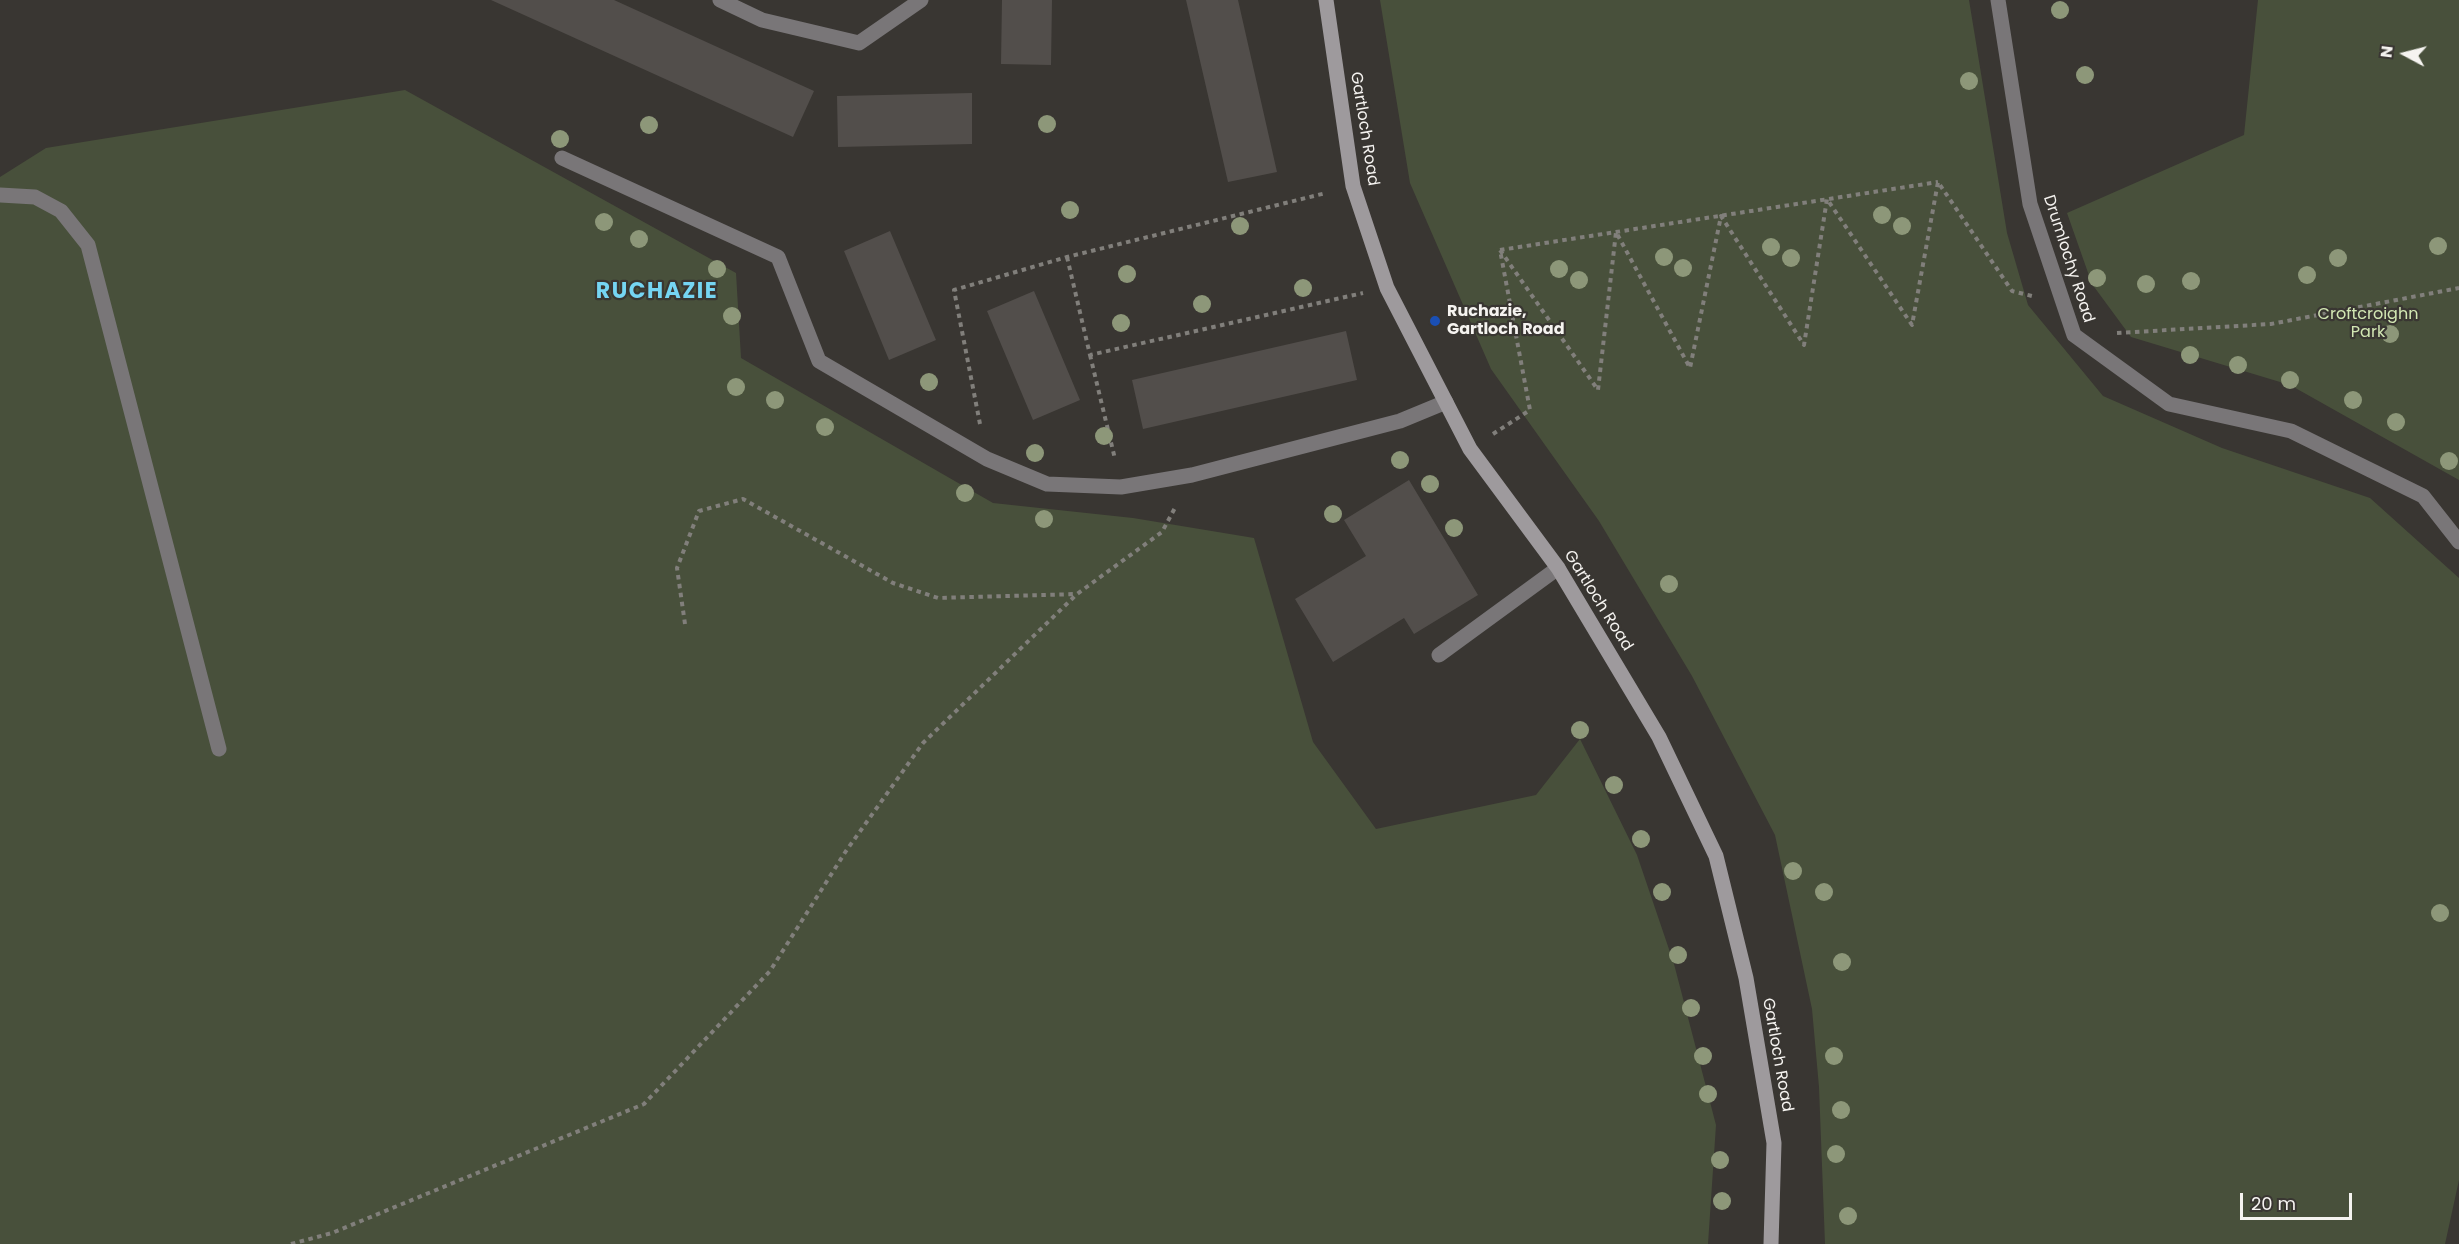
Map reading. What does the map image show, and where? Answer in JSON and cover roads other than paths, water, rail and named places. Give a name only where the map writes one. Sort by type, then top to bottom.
[{"type":"main road","name":"Gartloch Road","points":[[1326,0],[1353,186],[1387,288],[1470,449],[1558,568],[1659,737],[1716,856],[1746,978],[1774,1143],[1771,1244]]},
{"type":"street","points":[[720,0],[762,20],[859,43],[921,0]]},
{"type":"street","name":"Drumlochy Road","points":[[1998,0],[2030,204],[2074,335],[2169,404],[2291,431],[2423,496],[2459,542]]},
{"type":"street","points":[[562,158],[778,257],[819,361],[987,459],[1047,484],[1121,487],[1192,475],[1400,421],[1446,402]]},
{"type":"street","points":[[0,195],[35,197],[61,211],[88,245],[219,749]]},
{"type":"street","points":[[1439,655],[1558,568]]},
{"type":"place","name":"Ruchazie, Gartloch Road","points":[[1435,321]]},
{"type":"district","name":"RUCHAZIE","points":[[657,292]]},
{"type":"park label","name":"Croftcroighn Park","points":[[2368,324]]}]
